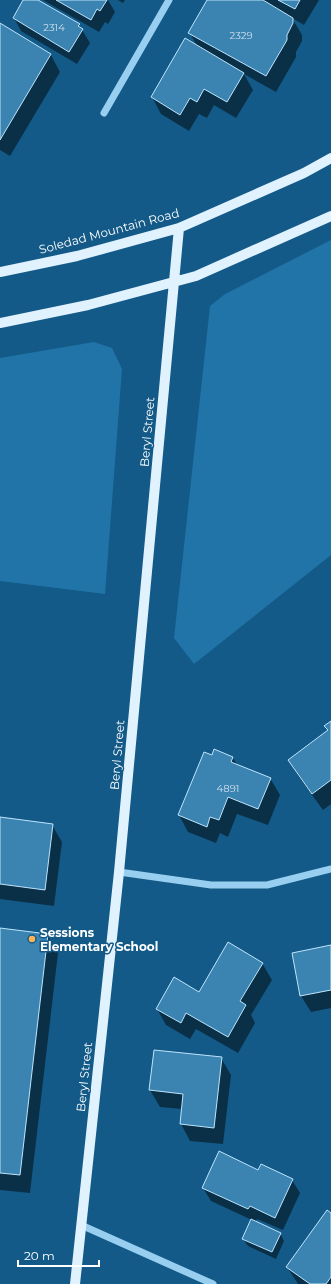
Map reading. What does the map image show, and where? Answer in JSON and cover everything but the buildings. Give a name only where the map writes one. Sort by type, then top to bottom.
[{"type":"main road","name":"Soledad Mountain Road","points":[[0,272],[77,256],[179,228],[304,173],[331,158]]},
{"type":"main road","points":[[0,323],[88,305],[196,276],[331,216]]},
{"type":"main road","name":"Beryl Street","points":[[74,1284],[119,872],[179,228]]},
{"type":"street","points":[[104,113],[169,0]]},
{"type":"street","points":[[119,872],[211,885],[267,885],[331,869]]},
{"type":"street","points":[[81,1225],[213,1284]]},
{"type":"shaded area","points":[[331,240],[331,555],[194,664],[174,638],[210,306],[225,294]]},
{"type":"shaded area","points":[[94,342],[112,348],[122,369],[105,594],[0,581],[0,358]]},
{"type":"place","name":"Sessions Elementary School","points":[[32,939]]}]
